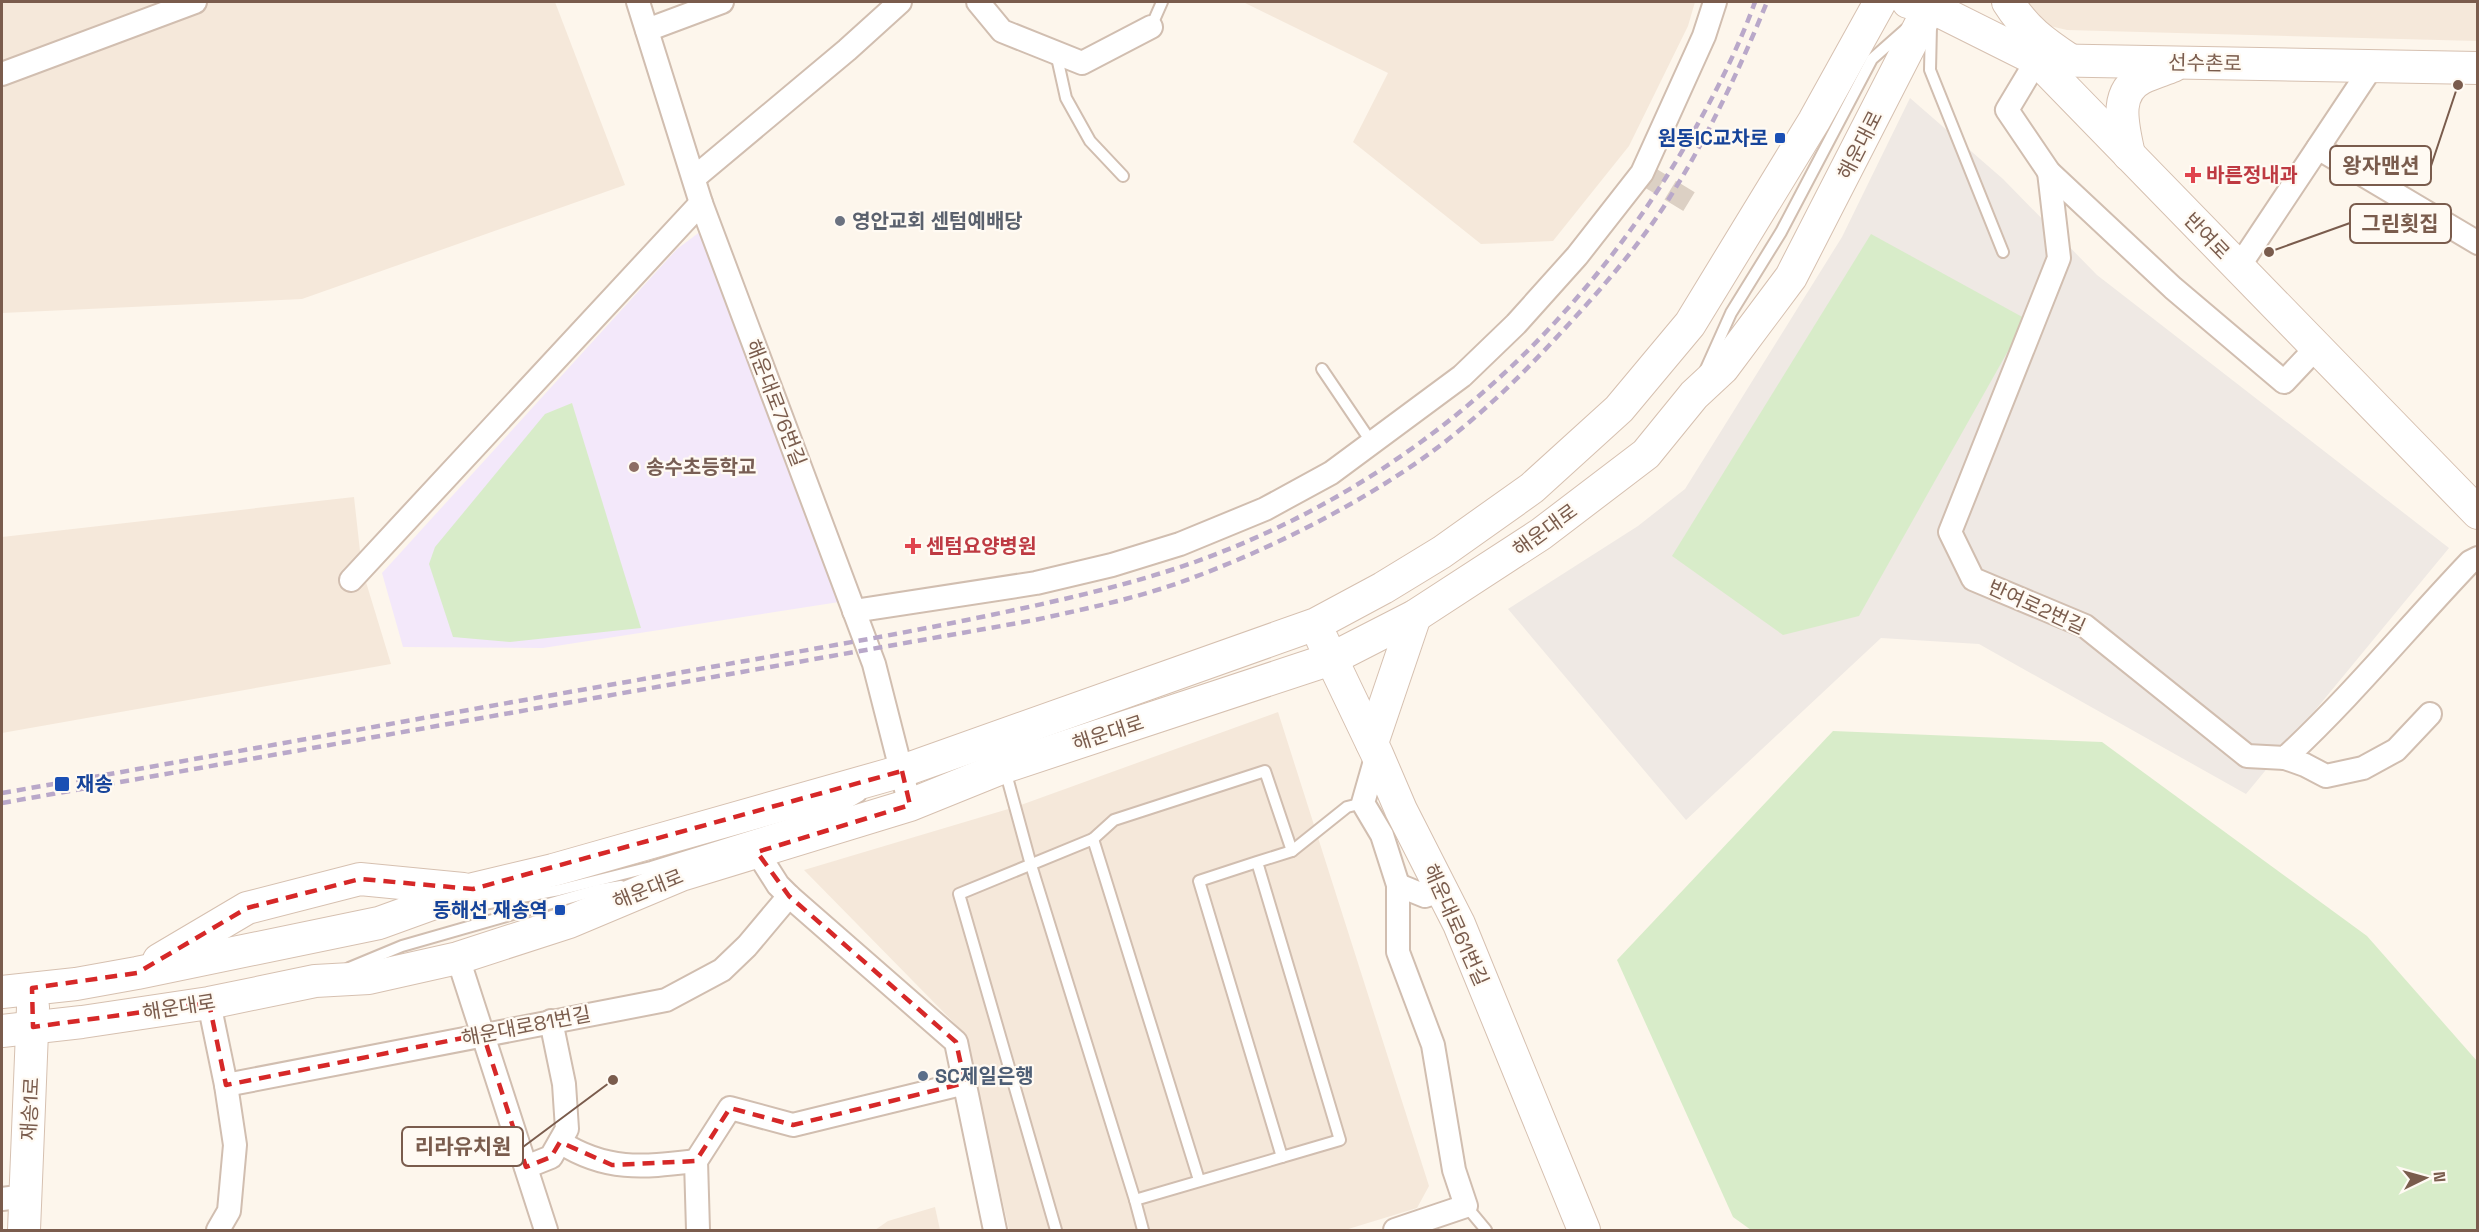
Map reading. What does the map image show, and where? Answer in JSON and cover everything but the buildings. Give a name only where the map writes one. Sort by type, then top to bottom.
[{"type":"main road","name":"해운대로","points":[[2,992],[76,984],[137,973],[379,923],[472,889],[553,870],[902,771],[1316,624],[1383,588],[1442,552],[1532,488],[1619,409],[1690,324],[1814,121],[1881,2]]},
{"type":"main road","points":[[2008,2],[2022,23],[2070,60]]},
{"type":"main road","name":"해운대로","points":[[2,1031],[82,1022],[209,1003],[315,981],[369,978],[458,958],[569,922],[681,875],[910,805],[1004,767],[1331,659],[1415,616],[1541,534],[1646,454],[1694,395],[1723,369],[1791,277],[1924,3]]},
{"type":"main road","name":"반여로","points":[[1924,3],[2037,60],[2478,513]]},
{"type":"main road","name":"선수촌로","points":[[2037,60],[2478,68]]},
{"type":"main road","points":[[2129,155],[2121,118],[2124,95],[2140,78],[2182,62]]},
{"type":"main road","points":[[1375,748],[1415,616]]},
{"type":"main road","name":"해운대로61번길","points":[[1316,624],[1375,748],[1434,893],[1459,924],[1584,1230]]},
{"type":"main road","points":[[137,973],[248,908],[360,879],[472,889]]},
{"type":"main road","name":"재송1로","points":[[24,1230],[14,1198],[33,1027],[32,988]]},
{"type":"street","points":[[2,74],[195,2]]},
{"type":"street","name":"해운대로76번길","points":[[638,2],[701,203],[874,664],[910,805]]},
{"type":"street","points":[[647,30],[722,2]]},
{"type":"street","points":[[694,178],[847,50],[900,2]]},
{"type":"street","points":[[978,2],[1002,31],[1082,63],[1151,27]]},
{"type":"street","points":[[854,611],[1036,583],[1112,565],[1180,544],[1265,509],[1331,473],[1462,376],[1516,324],[1577,256],[1642,172],[1704,36],[1715,2]]},
{"type":"street","points":[[2037,60],[2007,110],[2049,172],[2173,288],[2284,382],[2316,348]]},
{"type":"street","points":[[2238,268],[2373,65]]},
{"type":"street","points":[[2318,148],[2478,243]]},
{"type":"street","name":"반여로2번길","points":[[2049,172],[2059,258],[1950,532],[1973,579],[2085,626],[2247,756],[2285,758],[2326,776],[2363,768],[2396,750],[2430,714]]},
{"type":"street","points":[[351,580],[701,203]]},
{"type":"street","points":[[2285,758],[2323,723],[2410,624],[2470,562],[2478,558]]},
{"type":"street","points":[[1375,748],[1363,803],[1382,835],[1398,885],[1398,952],[1433,1045],[1454,1170],[1466,1206],[1395,1230]]},
{"type":"street","points":[[757,852],[778,885],[789,896],[956,1042],[995,1230]]},
{"type":"street","points":[[1398,885],[1434,893]]},
{"type":"street","points":[[1398,921],[1434,893]]},
{"type":"street","name":"해운대로81번길","points":[[226,1085],[666,1000],[722,970],[747,946],[789,896]]},
{"type":"street","points":[[458,958],[546,1230]]},
{"type":"street","points":[[209,1003],[226,1085],[235,1145],[229,1211],[218,1230]]},
{"type":"street","points":[[526,1167],[550,1157],[567,1130],[564,1084],[551,1021]]},
{"type":"street","points":[[698,1230],[696,1161],[730,1108],[793,1125],[964,1083]]},
{"type":"street","points":[[560,1142],[573,1150],[612,1165],[649,1166],[696,1161]]},
{"type":"lane","points":[[1151,27],[1162,2]]},
{"type":"lane","points":[[1924,3],[1930,70],[2003,252]]},
{"type":"lane","points":[[1056,53],[1066,98],[1090,141],[1123,176]]},
{"type":"lane","points":[[1322,369],[1372,443]]},
{"type":"lane","points":[[1004,767],[1031,865],[1143,1230]]},
{"type":"lane","points":[[379,923],[559,890],[651,867],[838,809],[902,771]]},
{"type":"lane","points":[[1056,1230],[959,894],[1093,839],[1114,820],[1265,771],[1293,851]]},
{"type":"lane","points":[[1282,1157],[1200,881],[1293,851],[1347,807],[1363,803]]},
{"type":"lane","points":[[1093,839],[1199,1180]]},
{"type":"lane","points":[[1135,1200],[1340,1140],[1257,862]]},
{"type":"lane","points":[[315,981],[402,946],[597,890],[681,875]]},
{"type":"lane","points":[[1466,1206],[1486,1230]]},
{"type":"highlighted area","points":[[902,771],[910,805],[757,852],[789,896],[956,1042],[965,1083],[793,1125],[730,1108],[696,1161],[612,1165],[560,1142],[551,1157],[526,1167],[483,1034],[226,1085],[209,1003],[33,1027],[32,988],[137,973],[247,908],[360,879],[473,889]]},
{"type":"shaded area","points":[[2,2],[555,2],[625,185],[302,299],[2,313]]},
{"type":"shaded area","points":[[1243,2],[1695,2],[1688,26],[1629,146],[1553,241],[1481,244],[1353,142],[1388,73]]},
{"type":"shaded area","points":[[2022,2],[2477,2],[2477,41],[2067,30],[2041,24]]},
{"type":"shaded area","points":[[1910,98],[2003,179],[2097,275],[2449,548],[2246,794],[1979,644],[1881,638],[1686,820],[1508,609],[1638,526],[1685,489],[1842,237]]},
{"type":"shaded area","name":"송수초등학교","points":[[701,231],[839,602],[543,648],[403,647],[382,573],[677,249]]},
{"type":"shaded area","points":[[354,497],[362,569],[391,664],[2,733],[2,537]]},
{"type":"shaded area","points":[[1278,712],[1429,1186],[1417,1208],[1345,1230],[1009,1230],[965,1034],[804,870],[1015,807]]},
{"type":"shaded area","points":[[935,1207],[940,1230],[875,1230],[888,1221]]},
{"type":"green space","points":[[1871,234],[2026,319],[1859,616],[1783,635],[1672,556]]},
{"type":"green space","points":[[572,403],[641,628],[510,642],[453,637],[429,564],[435,547],[545,414]]},
{"type":"green space","points":[[1833,731],[2102,742],[2367,936],[2477,1061],[2477,1230],[1751,1230],[1733,1217],[1617,960]]},
{"type":"tunnel","points":[[1642,173],[1693,204]]},
{"type":"railway","points":[[2,793],[967,620],[1139,580],[1195,562],[1271,531],[1344,493],[1412,448],[1476,398],[1535,343],[1590,283],[1639,218],[1684,148],[1732,58],[1755,2]]},
{"type":"railway","points":[[2,803],[1035,620],[1145,594],[1255,552],[1331,515],[1403,472],[1467,424],[1556,338],[1618,268],[1663,208],[1720,107],[1767,2]]},
{"type":"place","name":"왕자맨션","points":[[2458,85]]},
{"type":"place","name":"원동IC교차로","points":[[1780,138]]},
{"type":"place","name":"바른정내과","points":[[2193,175]]},
{"type":"place","name":"영안교회 센텀예배당","points":[[840,221]]},
{"type":"place","name":"그린횟집","points":[[2269,252]]},
{"type":"place","name":"송수초등학교","points":[[634,467]]},
{"type":"place","name":"센텀요양병원","points":[[913,546]]},
{"type":"place","name":"재송","points":[[62,784]]},
{"type":"place","name":"동해선 재송역","points":[[560,910]]},
{"type":"place","name":"SC제일은행","points":[[923,1076]]},
{"type":"place","name":"리라유치원","points":[[613,1080]]}]
